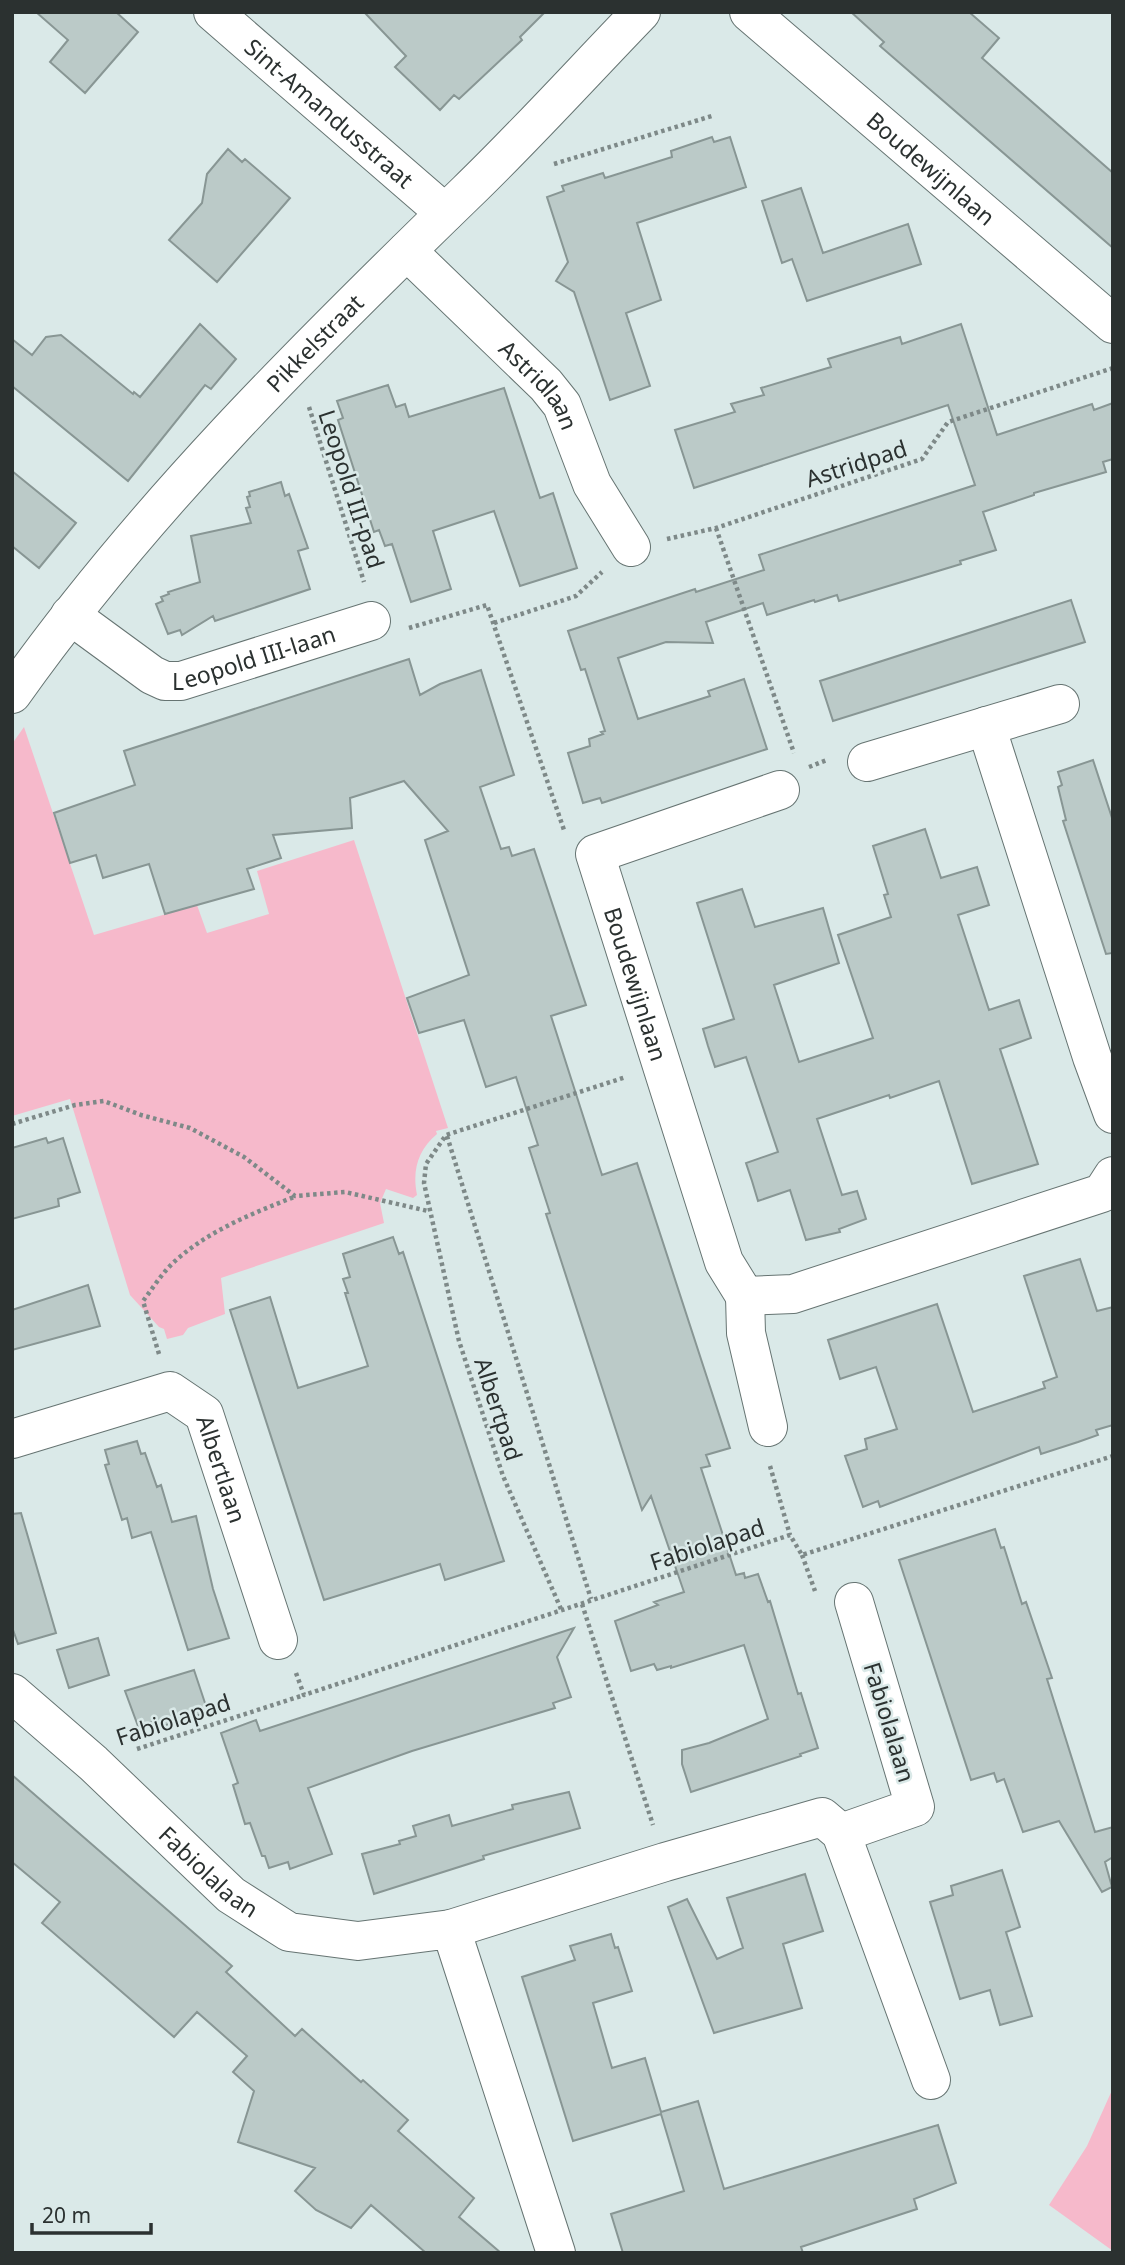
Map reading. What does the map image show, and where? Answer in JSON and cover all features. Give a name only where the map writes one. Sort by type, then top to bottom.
[{"type":"street","name":"Sint-Amandusstraat","points":[[213,12],[444,213]]},
{"type":"street","name":"Pikkelstraat","points":[[12,694],[70,615],[160,506],[280,379],[641,12]]},
{"type":"street","name":"Boudewijnlaan","points":[[749,12],[1113,324]]},
{"type":"street","name":"Astridlaan","points":[[407,251],[547,385],[562,405],[592,484],[631,547]]},
{"type":"street","name":"Leopold III-laan","points":[[70,615],[152,675],[165,681],[181,681],[371,621]]},
{"type":"street","points":[[867,762],[1060,704]]},
{"type":"street","points":[[986,726],[1102,1054],[1113,1114]]},
{"type":"street","points":[[596,854],[790,778]]},
{"type":"street","name":"Boudewijnlaan","points":[[596,854],[724,1262],[745,1296]]},
{"type":"street","points":[[768,1427],[746,1333],[745,1296],[793,1294],[1102,1193],[1113,1176]]},
{"type":"street","points":[[12,1438],[170,1391]]},
{"type":"street","name":"Albertlaan","points":[[170,1391],[204,1413],[278,1640]]},
{"type":"street","name":"Fabiolalaan","points":[[12,1693],[93,1763],[231,1895],[289,1932],[358,1941],[451,1929],[665,1862],[822,1817],[841,1833],[915,1807],[854,1602]]},
{"type":"street","points":[[841,1833],[931,2080]]},
{"type":"street","points":[[451,1929],[555,2253]]},
{"type":"path","points":[[546,166],[712,116]]},
{"type":"path","name":"Astridpad","points":[[631,547],[716,528],[922,459],[948,422],[1113,368]]},
{"type":"path","name":"Leopold III-pad","points":[[280,379],[308,406],[363,578],[371,621]]},
{"type":"path","points":[[716,528],[790,778]]},
{"type":"path","points":[[494,623],[576,596],[631,547]]},
{"type":"path","points":[[371,621],[403,630],[487,605],[573,859],[596,854]]},
{"type":"path","points":[[591,1599],[446,1135],[662,1066]]},
{"type":"path","points":[[12,1124],[75,1105],[104,1101],[141,1115],[190,1128],[244,1157],[295,1196]]},
{"type":"path","name":"Albertpad","points":[[446,1135],[426,1164],[424,1183],[428,1211],[459,1341],[503,1476],[561,1609]]},
{"type":"path","points":[[170,1391],[143,1301],[172,1264],[201,1240],[251,1214],[295,1196],[345,1192],[428,1211]]},
{"type":"path","points":[[768,1427],[761,1435],[790,1535]]},
{"type":"path","name":"Fabiolapad","points":[[93,1763],[790,1535],[803,1555],[1113,1456]]},
{"type":"path","points":[[582,1604],[665,1862]]},
{"type":"path","points":[[278,1640],[288,1647],[304,1695]]},
{"type":"shaded area","points":[[24,727],[94,935],[197,905],[207,933],[269,914],[257,871],[354,840],[448,1128],[436,1131],[437,1134],[421,1154],[415,1177],[417,1195],[413,1198],[386,1189],[380,1203],[384,1223],[221,1278],[225,1314],[188,1328],[183,1335],[167,1339],[164,1329],[159,1327],[130,1295],[70,1099],[12,1116],[12,744]]},
{"type":"shaded area","points":[[1113,2088],[1113,2251],[1049,2205],[1087,2146]]},
{"type":"building","points":[[36,12],[116,12],[138,32],[85,93],[50,62],[68,40]]},
{"type":"building","points":[[364,12],[545,12],[520,37],[522,40],[459,99],[454,95],[440,110],[395,67],[406,56]]},
{"type":"building","points":[[851,12],[969,12],[999,38],[982,58],[1113,173],[1113,248],[880,46],[884,42]]},
{"type":"building","points":[[712,137],[714,142],[730,137],[746,187],[637,223],[661,300],[626,313],[650,386],[610,400],[574,292],[556,281],[568,262],[547,197],[564,191],[562,186],[603,173],[605,178],[672,157],[671,151]]},
{"type":"building","points":[[228,149],[242,162],[245,159],[290,198],[217,282],[169,240],[202,203],[207,174]]},
{"type":"building","points":[[801,188],[823,253],[908,224],[921,264],[807,301],[792,259],[782,263],[762,201]]},
{"type":"building","points":[[200,324],[236,359],[211,389],[205,385],[128,481],[12,386],[12,339],[32,355],[46,337],[61,335],[140,397]]},
{"type":"building","points":[[961,324],[997,435],[1092,404],[1094,410],[1113,403],[1113,459],[1103,462],[1106,472],[1034,493],[983,512],[996,550],[960,561],[961,564],[839,601],[837,595],[767,615],[763,603],[706,622],[713,643],[666,642],[618,658],[638,719],[710,696],[708,691],[744,679],[767,749],[602,803],[600,798],[583,803],[568,753],[590,746],[589,739],[605,731],[585,669],[581,670],[568,631],[695,589],[696,592],[764,570],[759,555],[975,485],[948,405],[694,488],[675,430],[735,412],[731,404],[764,395],[761,388],[831,367],[828,359],[900,337],[902,344]]},
{"type":"building","points":[[388,385],[396,407],[405,404],[409,417],[504,388],[540,498],[553,493],[577,568],[520,586],[494,511],[433,531],[451,589],[411,602],[392,544],[385,546],[379,530],[374,532],[338,420],[343,418],[337,401]]},
{"type":"building","points":[[12,471],[76,523],[39,568],[12,546]]},
{"type":"building","points":[[281,482],[285,496],[289,494],[308,548],[298,551],[310,589],[215,621],[213,616],[182,635],[180,630],[168,634],[156,604],[163,601],[161,597],[169,594],[168,592],[200,582],[191,536],[251,523],[246,508],[250,507],[247,497],[250,496],[249,492]]},
{"type":"building","points":[[1071,600],[1085,642],[833,721],[820,681]]},
{"type":"building","points":[[409,659],[420,695],[440,684],[481,670],[514,775],[480,787],[501,849],[509,847],[512,856],[534,849],[586,1005],[551,1016],[602,1175],[637,1163],[730,1448],[706,1455],[710,1466],[701,1468],[736,1575],[744,1573],[745,1578],[758,1574],[768,1602],[770,1601],[798,1694],[801,1693],[818,1748],[691,1792],[682,1764],[682,1750],[709,1743],[768,1719],[744,1645],[671,1668],[657,1670],[654,1664],[631,1671],[615,1621],[658,1605],[654,1602],[684,1592],[651,1496],[642,1510],[622,1449],[546,1214],[550,1213],[529,1148],[538,1145],[516,1077],[486,1087],[464,1020],[419,1033],[407,998],[469,975],[425,840],[448,831],[404,781],[350,798],[352,828],[273,835],[281,858],[247,869],[254,889],[165,914],[149,864],[103,878],[96,855],[70,863],[54,813],[135,785],[124,751]]},
{"type":"building","points":[[1093,760],[1113,821],[1113,953],[1106,954],[1063,821],[1066,820],[1058,787],[1062,785],[1058,772]]},
{"type":"building","points":[[925,829],[941,878],[977,867],[989,905],[958,915],[989,1010],[1019,1000],[1031,1038],[1000,1049],[1038,1164],[972,1184],[939,1081],[890,1098],[889,1095],[817,1119],[842,1195],[857,1191],[866,1219],[839,1229],[840,1232],[806,1240],[790,1190],[758,1201],[746,1163],[778,1152],[746,1057],[715,1067],[708,1046],[703,1029],[734,1019],[697,903],[742,889],[755,927],[823,908],[839,963],[774,985],[799,1062],[873,1038],[838,935],[891,917],[884,895],[888,894],[873,846]]},
{"type":"building","points":[[46,1138],[48,1143],[63,1138],[80,1192],[58,1199],[59,1206],[12,1219],[12,1148]]},
{"type":"building","points":[[393,1237],[399,1254],[403,1252],[504,1561],[445,1580],[440,1564],[324,1600],[230,1310],[270,1297],[298,1388],[368,1366],[345,1293],[348,1293],[343,1279],[350,1277],[343,1254]]},
{"type":"building","points":[[1080,1259],[1097,1311],[1113,1307],[1113,1425],[1096,1430],[1098,1435],[1041,1454],[1039,1447],[880,1507],[878,1501],[863,1507],[845,1456],[867,1449],[865,1439],[897,1429],[876,1367],[840,1379],[828,1340],[937,1304],[973,1412],[1045,1388],[1043,1382],[1057,1377],[1024,1276]]},
{"type":"building","points":[[88,1285],[100,1326],[12,1350],[12,1310]]},
{"type":"building","points":[[137,1441],[141,1454],[145,1453],[157,1487],[161,1485],[172,1522],[196,1516],[213,1589],[229,1638],[188,1650],[151,1532],[132,1538],[127,1518],[122,1520],[105,1465],[109,1464],[105,1450]]},
{"type":"building","points":[[21,1513],[56,1633],[18,1644],[12,1627],[12,1514]]},
{"type":"building","points":[[995,1529],[1001,1548],[1004,1547],[1022,1604],[1026,1602],[1052,1678],[1047,1679],[1095,1832],[1113,1827],[1113,1857],[1105,1862],[1112,1887],[1102,1892],[1059,1821],[1023,1832],[1004,1779],[997,1782],[994,1773],[971,1780],[899,1560]]},
{"type":"building","points":[[574,1628],[557,1657],[571,1697],[553,1703],[555,1708],[412,1751],[308,1788],[332,1854],[290,1869],[288,1862],[269,1868],[250,1823],[245,1824],[233,1785],[238,1783],[221,1733],[256,1720],[260,1731]]},
{"type":"building","points":[[98,1638],[109,1675],[69,1688],[57,1650]]},
{"type":"building","points":[[194,1670],[208,1712],[153,1729],[151,1722],[138,1726],[125,1691]]},
{"type":"building","points":[[12,1775],[232,1966],[226,1972],[295,2036],[302,2029],[408,2120],[398,2131],[474,2198],[459,2217],[501,2253],[426,2253],[371,2205],[351,2228],[316,2210],[295,2191],[315,2168],[238,2142],[254,2091],[233,2072],[247,2056],[197,2012],[174,2037],[42,1923],[60,1902],[12,1862]]},
{"type":"building","points":[[569,1792],[580,1828],[483,1856],[484,1859],[374,1894],[362,1854],[400,1844],[399,1841],[416,1836],[413,1826],[449,1815],[452,1826],[513,1809],[512,1805]]},
{"type":"building","points":[[1002,1870],[1020,1927],[1006,1932],[1032,2016],[1000,2025],[990,1990],[960,1999],[930,1902],[953,1895],[951,1886]]},
{"type":"building","points":[[805,1874],[823,1931],[783,1944],[802,2008],[714,2033],[668,1907],[687,1899],[717,1959],[743,1948],[727,1898]]},
{"type":"building","points":[[611,1934],[632,1991],[593,2003],[612,2068],[645,2058],[661,2112],[698,2101],[724,2189],[938,2125],[956,2183],[914,2199],[917,2209],[801,2247],[803,2253],[623,2253],[611,2214],[684,2191],[661,2114],[573,2141],[522,1977],[575,1960],[570,1946]]}]
